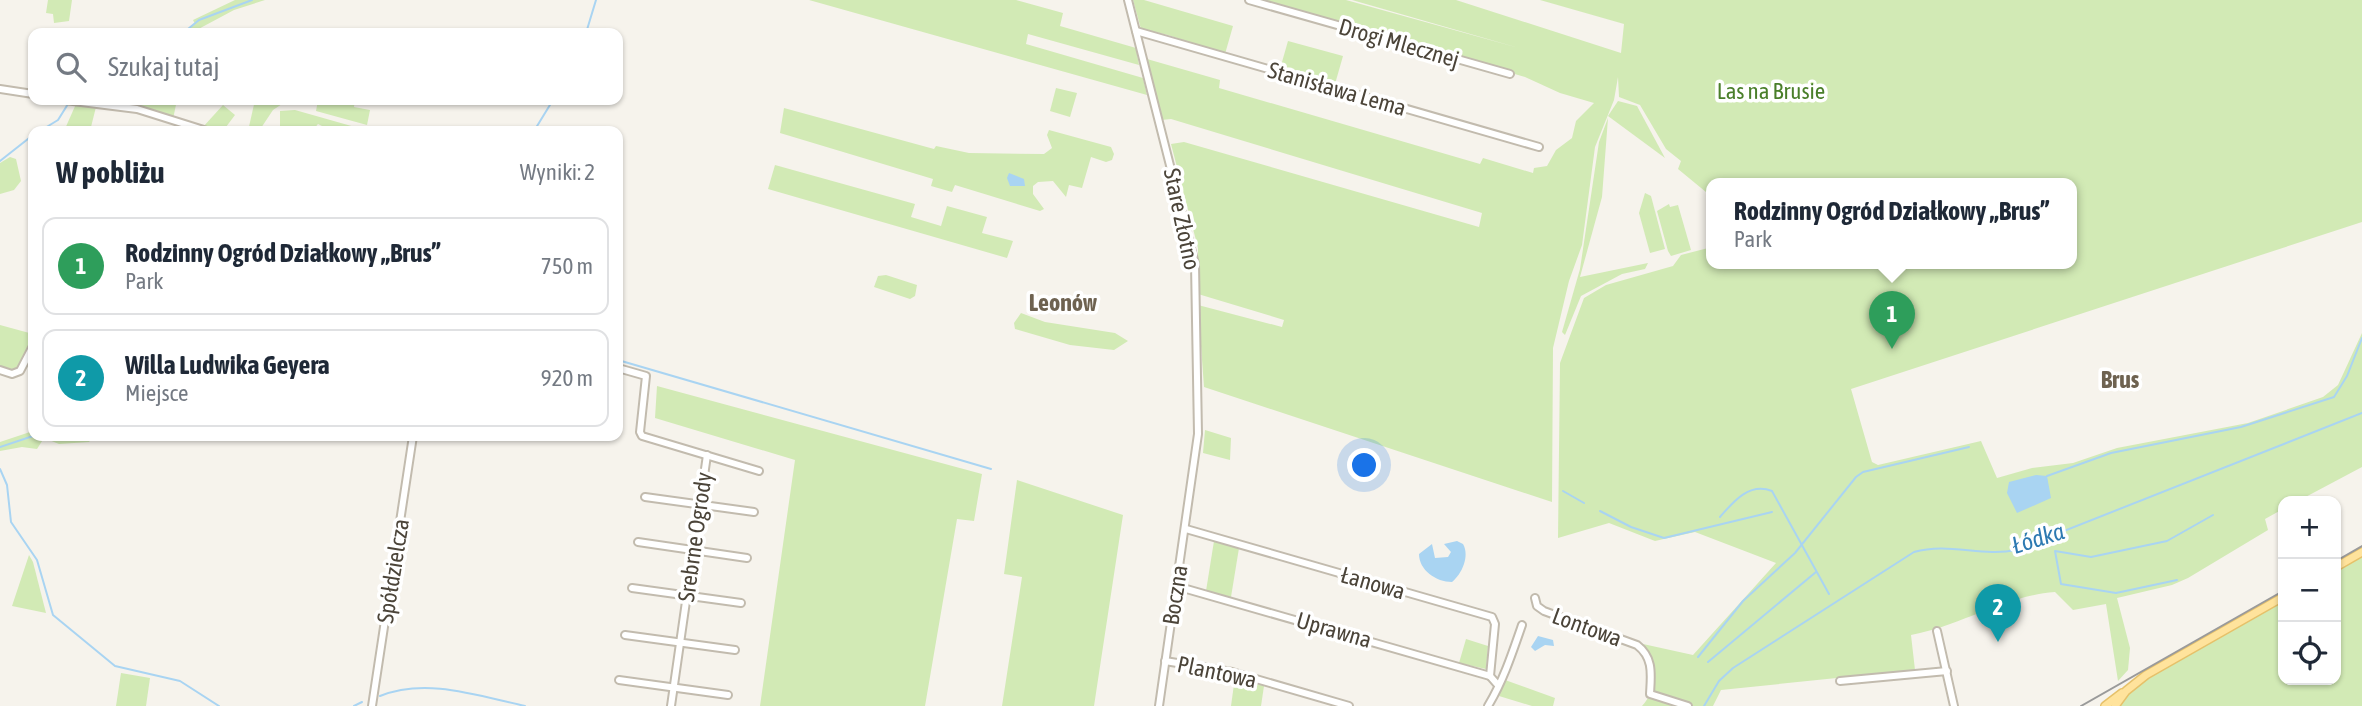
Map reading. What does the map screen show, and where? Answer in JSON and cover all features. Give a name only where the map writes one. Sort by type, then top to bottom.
[{"type":"main road","points":[[2341,564],[2362,552]]},
{"type":"main road","points":[[2105,706],[2146,675],[2278,600]]},
{"type":"main road","points":[[2115,706],[2126,691]]},
{"type":"street","name":"Stare Złotno","points":[[1128,0],[1195,264],[1198,434],[1186,527]]},
{"type":"street","name":"Drogi Mlecznej","points":[[1249,0],[1510,74]]},
{"type":"street","name":"Stanisława Lema","points":[[1136,30],[1539,147]]},
{"type":"street","points":[[0,89],[28,93]]},
{"type":"street","points":[[111,105],[137,108],[192,126]]},
{"type":"street","points":[[0,370],[12,374],[20,371],[28,356]]},
{"type":"street","name":"Srebrne Ogrody","points":[[623,369],[646,376],[641,435],[707,455],[671,706]]},
{"type":"street","name":"Spółdzielcza","points":[[372,706],[412,441]]},
{"type":"street","points":[[707,455],[760,471]]},
{"type":"street","points":[[645,497],[754,512]]},
{"type":"street","name":"Boczna","points":[[1159,706],[1186,527]]},
{"type":"street","name":"Łanowa","points":[[1186,527],[1492,617],[1495,624],[1490,676]]},
{"type":"street","points":[[638,542],[747,558]]},
{"type":"street","name":"Uprawna","points":[[1176,586],[1490,676]]},
{"type":"street","points":[[632,588],[741,603]]},
{"type":"street","name":"Lontowa","points":[[1535,598],[1537,606],[1544,611],[1637,645],[1645,652],[1651,666],[1650,694],[1688,706]]},
{"type":"street","points":[[1488,706],[1504,675],[1522,625]]},
{"type":"street","points":[[1937,631],[1954,706]]},
{"type":"street","points":[[625,635],[735,650]]},
{"type":"street","name":"Plantowa","points":[[1165,661],[1222,670],[1349,706]]},
{"type":"street","points":[[1840,681],[1947,671]]},
{"type":"street","points":[[1490,676],[1497,684]]},
{"type":"street","points":[[619,680],[728,695]]},
{"type":"street","points":[[1319,706],[1320,697]]},
{"type":"green space","points":[[48,0],[72,0],[69,21],[54,23],[53,14],[46,13]]},
{"type":"green space","points":[[235,0],[265,0],[234,10],[200,28],[189,28],[195,24],[193,20]]},
{"type":"green space","points":[[809,0],[1016,0],[1063,13],[1060,26],[1136,48],[1139,65],[1028,34],[1026,44],[1143,78],[1147,95]]},
{"type":"green space","points":[[1133,0],[1144,0],[1233,26],[1225,54],[1141,29]]},
{"type":"green space","name":"Las na Brusie","points":[[1259,0],[1346,0],[1519,48],[1352,0],[1456,0],[1621,53],[1624,24],[1540,0],[2362,0],[2362,222],[1851,389],[1872,462],[1878,465],[1981,441],[1997,478],[2032,468],[2073,463],[2117,448],[2248,423],[2323,397],[2338,385],[2362,333],[2362,467],[2307,496],[2278,496],[2278,512],[2265,519],[2268,530],[2188,578],[2172,585],[2117,598],[2130,648],[2128,670],[2118,681],[2106,604],[2073,610],[2055,592],[2018,599],[1911,635],[1915,670],[1721,690],[1713,706],[1642,706],[1651,692],[1654,675],[1651,658],[1643,644],[1693,655],[1776,563],[1695,532],[1655,541],[1609,523],[1558,538],[1560,363],[1584,298],[1606,285],[1673,266],[1681,255],[1706,249],[1706,269],[2077,269],[2077,178],[1706,178],[1706,192],[1678,169],[1681,161],[1666,149],[1640,105],[1619,97],[1618,77],[1614,100],[1595,147],[1582,245],[1569,281],[1553,348],[1552,502],[1204,387],[1198,305],[1282,327],[1284,320],[1198,294],[1198,248],[1171,144],[1184,142],[1479,227],[1482,213],[1171,119],[1161,120],[1147,59],[1220,80],[1219,88],[1480,164],[1483,158],[1533,173],[1534,168],[1547,166],[1556,150],[1572,138],[1576,121],[1594,103],[1560,93],[1525,77]]},
{"type":"green space","points":[[1288,41],[1343,56],[1335,84],[1280,69]]},
{"type":"green space","points":[[1056,88],[1077,93],[1070,117],[1050,111]]},
{"type":"green space","points":[[1618,101],[1637,106],[1665,158],[1608,116]]},
{"type":"green space","points":[[76,105],[96,107],[91,126],[66,126]]},
{"type":"green space","points":[[99,105],[176,105],[173,119]]},
{"type":"green space","points":[[223,105],[235,115],[227,126],[204,126]]},
{"type":"green space","points":[[254,105],[280,105],[273,110],[262,126],[249,126]]},
{"type":"green space","points":[[317,105],[354,105],[370,110],[367,125],[316,111]]},
{"type":"green space","points":[[784,108],[934,149],[936,146],[969,153],[1044,154],[1052,148],[1047,135],[1049,130],[1111,147],[1114,154],[1112,160],[1106,162],[1091,157],[1082,188],[1069,185],[1066,197],[1053,181],[1038,182],[1033,186],[1033,194],[1044,209],[1040,211],[955,185],[952,192],[931,186],[933,179],[780,133]]},
{"type":"green space","points":[[295,110],[351,126],[280,126],[280,111]]},
{"type":"green space","points":[[1608,118],[1602,197],[1580,277],[1648,263],[1645,269],[1622,274],[1581,296],[1565,335],[1562,332],[1580,269],[1599,142]]},
{"type":"green space","points":[[10,157],[16,159],[21,181],[14,190],[0,194],[0,163]]},
{"type":"green space","points":[[775,165],[915,204],[911,217],[941,226],[947,206],[987,217],[982,233],[1013,241],[1007,258],[768,189]]},
{"type":"green space","points":[[1645,193],[1651,196],[1665,249],[1650,253],[1639,213]]},
{"type":"green space","points":[[1669,204],[1670,207],[1678,205],[1691,250],[1671,256],[1657,211]]},
{"type":"green space","points":[[886,275],[917,285],[915,296],[910,299],[874,287],[878,276]]},
{"type":"green space","points":[[1021,313],[1045,322],[1115,333],[1128,341],[1114,350],[1070,345],[1015,329],[1014,323]]},
{"type":"green space","points":[[0,325],[28,333],[28,349],[17,370],[0,368]]},
{"type":"green space","points":[[657,386],[982,474],[974,521],[957,519],[925,706],[760,706],[795,460],[655,418]]},
{"type":"green space","points":[[1205,430],[1231,438],[1230,460],[1203,453]]},
{"type":"green space","points":[[28,433],[28,441],[42,441],[37,449],[22,447],[0,451],[0,442]]},
{"type":"green space","points":[[52,441],[90,441],[89,442],[59,444]]},
{"type":"green space","points":[[1017,480],[1123,515],[1094,706],[1002,706],[1022,577],[1004,574]]},
{"type":"green space","points":[[1214,541],[1239,548],[1231,597],[1206,591]]},
{"type":"green space","points":[[29,555],[33,562],[46,613],[12,606]]},
{"type":"green space","points":[[2362,556],[2362,706],[2118,706],[2130,692],[2170,663],[2278,603],[2278,685],[2341,685],[2341,568]]},
{"type":"green space","points":[[1466,639],[1488,646],[1486,669],[1459,663]]},
{"type":"green space","points":[[121,673],[150,678],[146,706],[116,706]]},
{"type":"green space","points":[[1235,677],[1264,686],[1261,706],[1231,706]]},
{"type":"green space","points":[[1505,680],[1555,698],[1553,706],[1532,706],[1499,696]]},
{"type":"water","points":[[1009,173],[1024,179],[1025,186],[1010,186],[1007,178]]},
{"type":"water","points":[[2036,475],[2047,476],[2051,498],[2017,513],[2007,493],[2009,482]]},
{"type":"water","points":[[1457,541],[1463,544],[1466,554],[1462,570],[1456,579],[1452,582],[1446,581],[1425,570],[1419,554],[1432,544],[1435,558],[1448,557],[1451,552],[1444,544]]},
{"type":"water","points":[[1538,636],[1553,640],[1554,646],[1545,645],[1535,651],[1531,647]]},
{"type":"waterway","points":[[189,28],[199,20],[252,0]]},
{"type":"waterway","points":[[588,28],[596,0]]},
{"type":"waterway","points":[[48,126],[58,120],[67,105]]},
{"type":"waterway","points":[[537,126],[550,105]]},
{"type":"waterway","points":[[0,161],[28,139]]},
{"type":"waterway","points":[[2047,476],[2111,453],[2241,427],[2334,397],[2347,376],[2362,338]]},
{"type":"waterway","points":[[623,361],[991,469]]},
{"type":"waterway","name":"Łódka","points":[[1704,706],[1719,681],[1733,668],[1914,552],[1940,548],[1991,552],[2016,550],[2362,413]]},
{"type":"waterway","points":[[0,447],[28,438]]},
{"type":"waterway","points":[[1698,657],[1743,601],[1795,553],[1856,477],[1863,472],[1969,447]]},
{"type":"waterway","points":[[0,469],[7,485],[11,522],[37,560],[53,615],[115,666],[180,681],[219,706]]},
{"type":"waterway","points":[[1563,491],[1584,503]]},
{"type":"waterway","points":[[1720,517],[1749,491],[1772,491],[1829,594]]},
{"type":"waterway","points":[[1600,511],[1631,527],[1664,538],[1772,512]]},
{"type":"waterway","points":[[2177,580],[2116,593],[2061,584],[2055,551],[2091,557],[2167,541],[2213,515]]},
{"type":"waterway","points":[[1708,662],[1816,572]]},
{"type":"waterway","points":[[380,696],[416,688],[434,688],[471,693],[525,706]]},
{"type":"waterway","points":[[354,706],[362,702]]},
{"type":"tram line","points":[[2339,559],[2362,546]]},
{"type":"tram line","points":[[2081,706],[2278,594]]},
{"type":"place","name":"Rodzinny Ogród Działkowy „Brus”","points":[[1892,349]]},
{"type":"place","name":"Willa Ludwika Geyera","points":[[1998,642]]},
{"type":"district","name":"Leonów","points":[[1063,302]]},
{"type":"district","name":"Brus","points":[[2120,379]]}]
